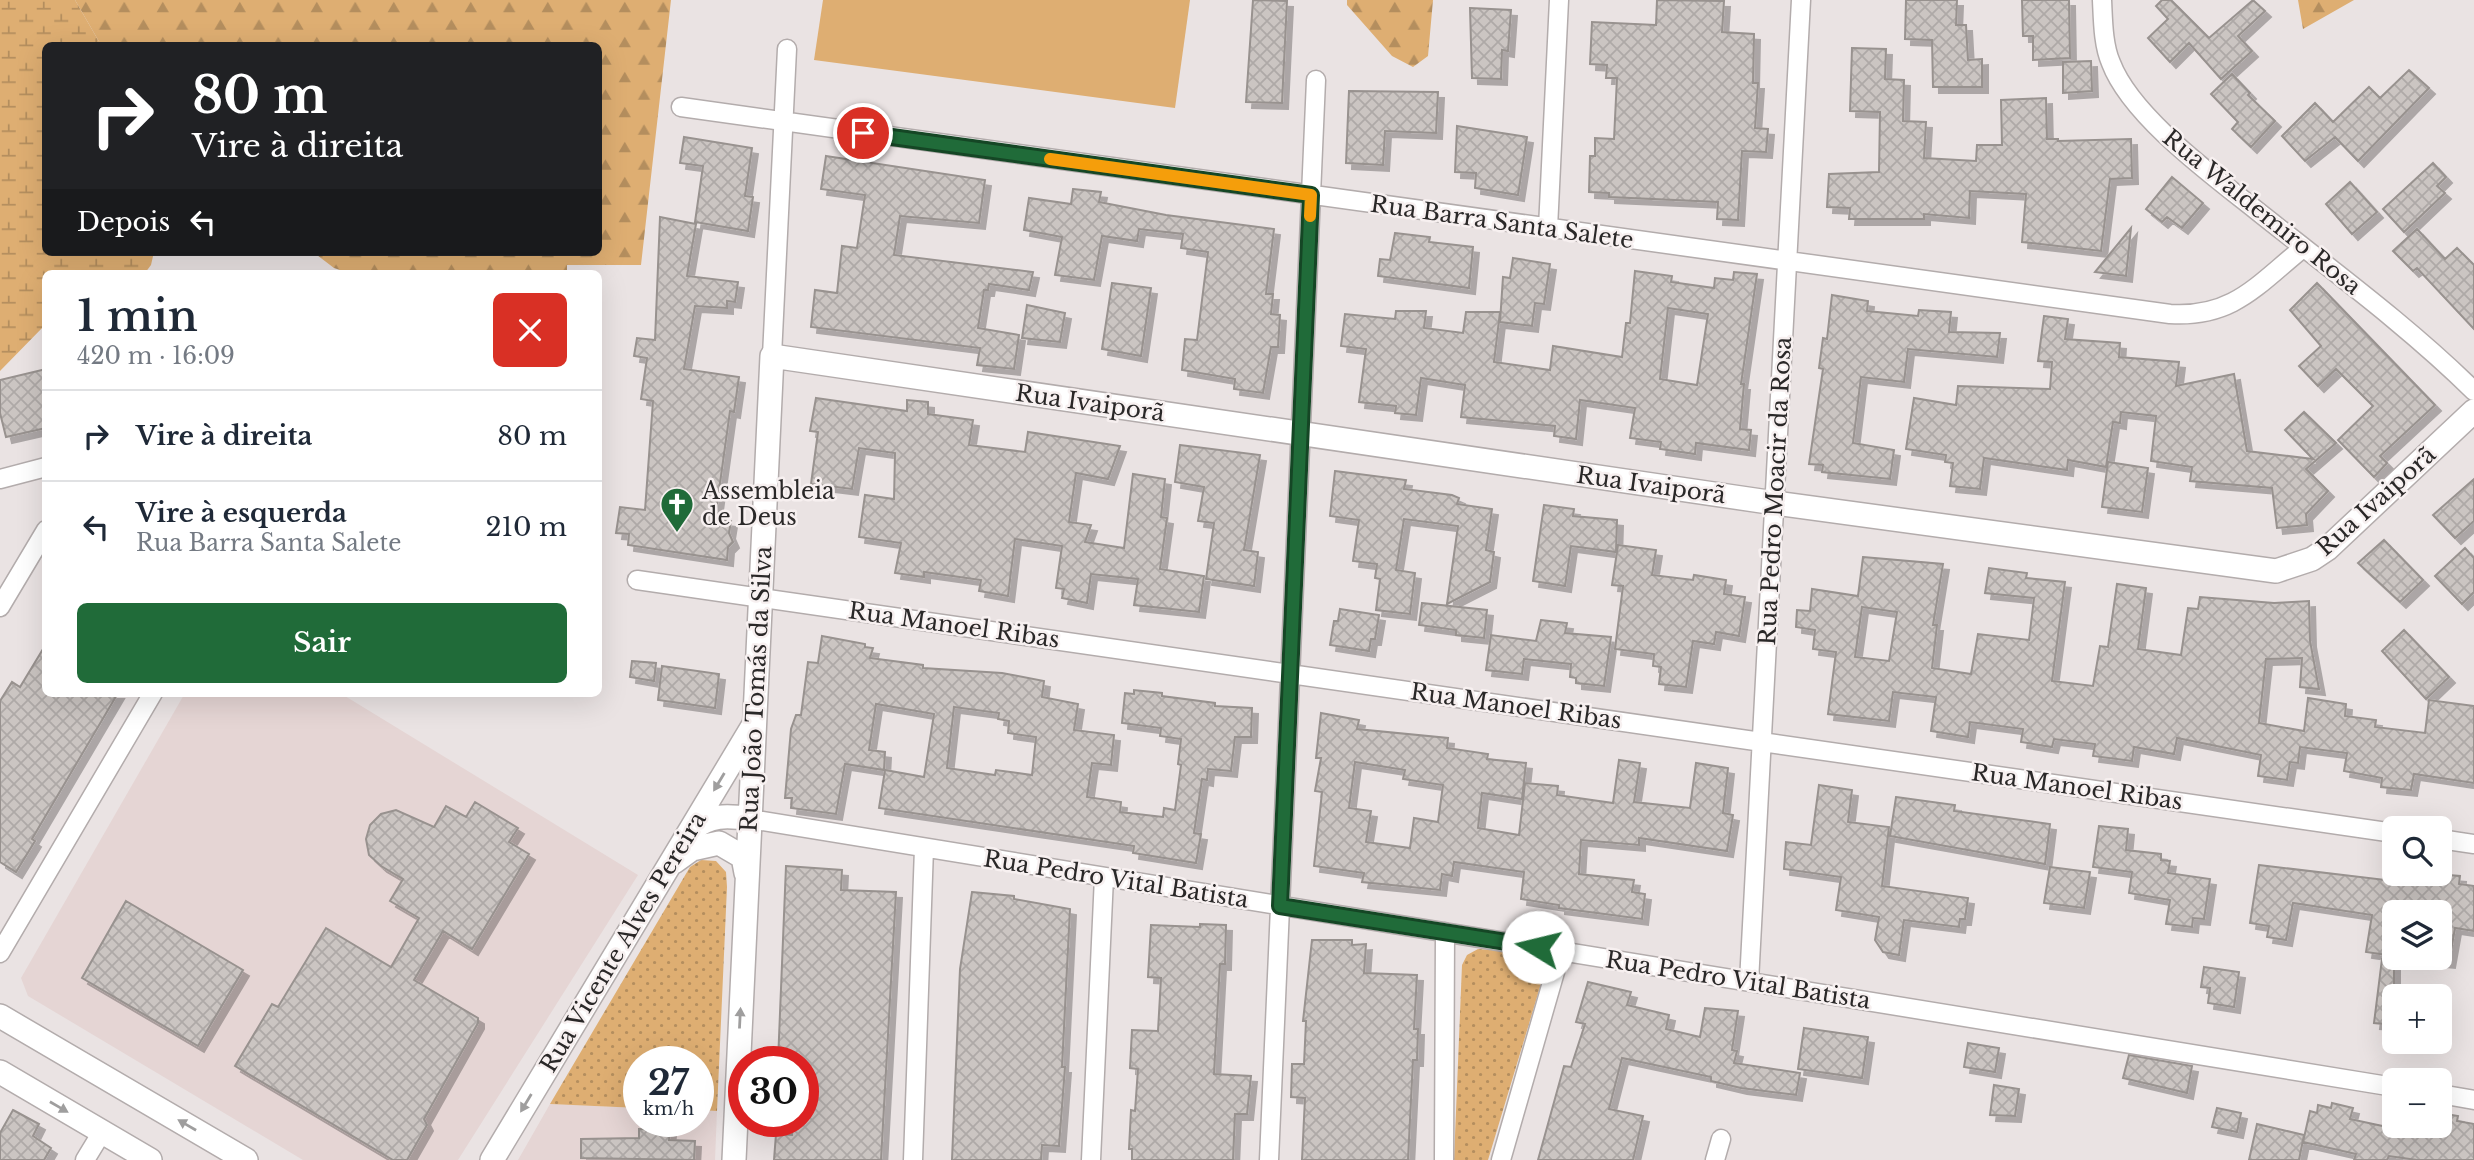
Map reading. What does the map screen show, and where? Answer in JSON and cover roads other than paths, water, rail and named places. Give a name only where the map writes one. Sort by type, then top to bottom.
[{"type":"street","points":[[1548,228],[1559,0]]},
{"type":"street","name":"Rua Pedro Moacir da Rosa","points":[[1749,982],[1801,0]]},
{"type":"street","name":"Rua Waldemiro Rosa","points":[[2102,0],[2110,63],[2124,88],[2176,143],[2409,331],[2474,391]]},
{"type":"street","name":"Rua João Tomás da Silva","points":[[734,1160],[787,50]]},
{"type":"street","points":[[1269,1160],[1316,80]]},
{"type":"street","name":"Rua Barra Santa Salete","points":[[681,107],[2193,316],[2226,308],[2304,248]]},
{"type":"street","name":"Rua Ivaiporã","points":[[772,356],[1775,503],[2276,571],[2312,559],[2327,549],[2474,411]]},
{"type":"street","points":[[0,479],[42,468]]},
{"type":"street","points":[[0,607],[42,537]]},
{"type":"street","name":"Rua Manoel Ribas","points":[[637,580],[2382,831]]},
{"type":"street","points":[[0,953],[151,697]]},
{"type":"street","name":"Rua Vicente Alves Pereira","points":[[492,1160],[754,724]]},
{"type":"street","points":[[690,831],[703,821],[719,816],[750,819]]},
{"type":"street","name":"Rua Pedro Vital Batista","points":[[750,819],[2382,1085]]},
{"type":"street","points":[[2452,841],[2474,844]]},
{"type":"street","points":[[666,871],[679,856],[692,849],[719,843],[743,857],[747,876]]},
{"type":"street","points":[[913,1160],[924,848]]},
{"type":"street","points":[[1091,1160],[1104,877]]},
{"type":"street","points":[[1444,1160],[1445,932]]},
{"type":"street","points":[[1501,1160],[1561,951]]},
{"type":"street","points":[[0,1016],[246,1160]]},
{"type":"street","points":[[0,1072],[150,1160]]},
{"type":"street","points":[[2452,1096],[2474,1100]]},
{"type":"street","points":[[85,1160],[102,1132]]},
{"type":"street","points":[[1715,1160],[1721,1139]]},
{"type":"place","name":"Assembleia de Deus","points":[[677,534]]}]
